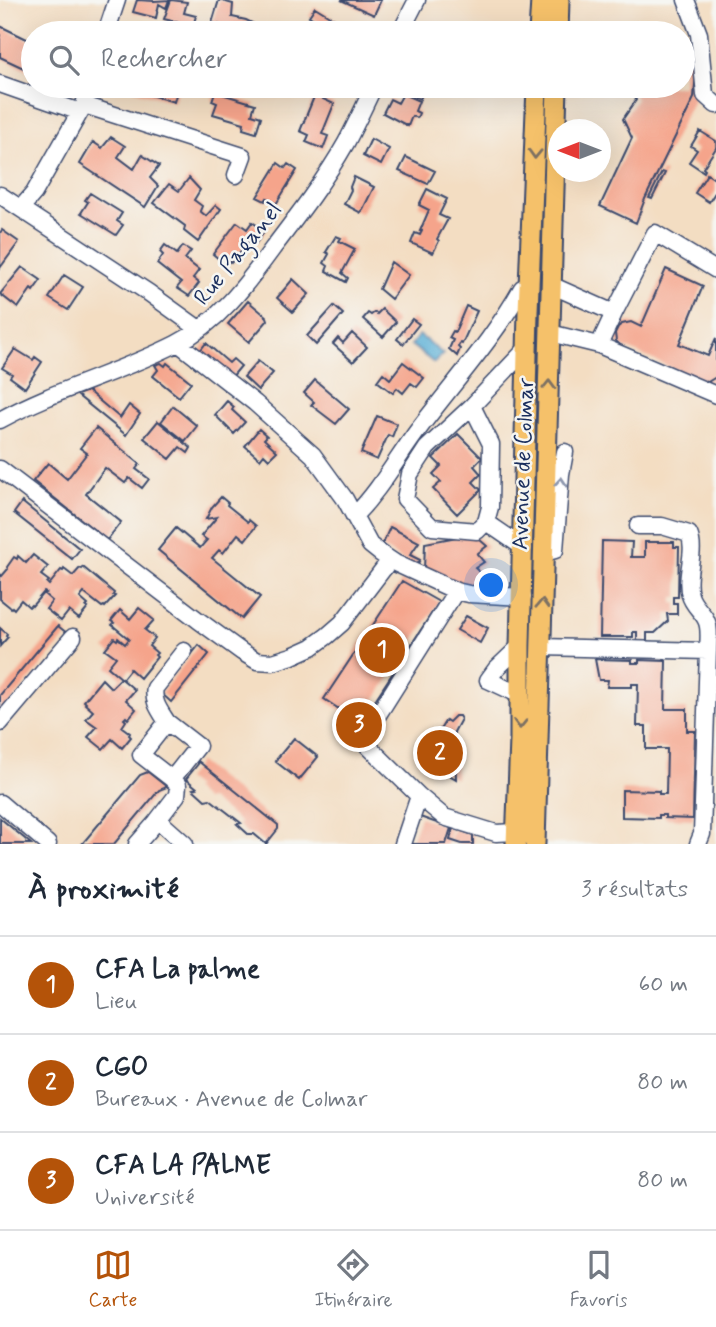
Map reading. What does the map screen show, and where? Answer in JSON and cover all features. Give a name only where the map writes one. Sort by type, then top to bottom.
[{"type":"main road","points":[[540,21],[541,0]]},
{"type":"main road","points":[[558,21],[559,0]]},
{"type":"main road","name":"Avenue de Colmar","points":[[516,838],[537,98]]},
{"type":"main road","name":"Avenue de Colmar","points":[[535,844],[557,98]]},
{"type":"street","points":[[110,21],[117,0]]},
{"type":"street","points":[[406,21],[416,0]]},
{"type":"street","points":[[686,0],[694,21]]},
{"type":"street","points":[[695,24],[699,34],[705,95],[716,105]]},
{"type":"street","points":[[0,84],[21,90]]},
{"type":"street","points":[[48,98],[243,156],[236,175]]},
{"type":"street","points":[[21,208],[34,193],[85,98]]},
{"type":"street","name":"Rue Paganel","points":[[0,420],[31,403],[126,367],[178,343],[209,323],[244,287],[330,170],[368,98]]},
{"type":"street","points":[[0,195],[199,329]]},
{"type":"street","points":[[599,345],[654,233],[716,270]]},
{"type":"street","points":[[551,285],[614,313]]},
{"type":"street","points":[[354,516],[370,499],[415,434],[501,324],[522,288]]},
{"type":"street","points":[[550,333],[599,345],[716,395]]},
{"type":"street","points":[[178,343],[255,403],[313,454],[345,499],[370,545],[390,560],[456,591],[523,597]]},
{"type":"street","points":[[472,406],[491,444],[490,507],[486,522],[477,531],[432,527],[405,499],[411,474],[427,448],[472,406],[528,347]]},
{"type":"street","points":[[544,553],[555,550],[565,452]]},
{"type":"street","points":[[0,469],[198,620],[257,661],[273,662],[292,656],[312,647],[327,636],[342,622],[390,560]]},
{"type":"street","points":[[486,522],[524,548]]},
{"type":"street","points":[[638,526],[662,526],[689,534],[692,540],[688,579],[690,596],[708,625],[702,834],[698,844]]},
{"type":"street","points":[[456,591],[364,737],[367,746],[444,817],[516,838]]},
{"type":"street","points":[[0,723],[73,637]]},
{"type":"street","points":[[520,646],[488,680],[520,695]]},
{"type":"street","points":[[541,647],[708,652]]},
{"type":"street","points":[[172,779],[198,746],[167,722],[156,706],[153,694],[184,651]]},
{"type":"street","points":[[137,844],[177,795],[178,785],[141,755],[167,722]]},
{"type":"street","points":[[403,844],[419,796]]},
{"type":"street","points":[[0,803],[48,844]]},
{"type":"street","points":[[157,821],[185,844]]},
{"type":"water","points":[[419,335],[443,354],[434,363],[411,345]]},
{"type":"building","points":[[137,0],[169,0],[166,8],[159,4],[156,18],[133,12]]},
{"type":"building","points":[[171,0],[187,2],[184,13],[196,16],[194,21],[164,19]]},
{"type":"building","points":[[219,0],[233,4],[232,17],[248,21],[213,21]]},
{"type":"building","points":[[341,0],[381,0],[374,15]]},
{"type":"building","points":[[315,7],[338,21],[317,21],[309,16]]},
{"type":"building","points":[[0,26],[21,36],[21,67],[0,57]]},
{"type":"building","points":[[213,98],[235,98],[255,104],[252,114],[261,117],[256,133],[243,129],[244,123],[213,114],[217,103],[212,101]]},
{"type":"building","points":[[314,98],[323,98],[334,104],[322,134],[328,136],[323,149],[306,142],[309,135],[300,131]]},
{"type":"building","points":[[401,98],[419,101],[415,111],[419,113],[417,118],[412,116],[408,126],[383,113],[390,99],[398,103]]},
{"type":"building","points":[[635,98],[694,98],[636,223],[600,206],[632,138],[623,119]]},
{"type":"building","points":[[700,131],[716,141],[716,148],[703,168],[704,172],[689,162],[697,150],[691,146]]},
{"type":"building","points":[[111,137],[125,146],[118,157],[134,169],[142,155],[159,166],[150,178],[158,186],[145,207],[80,164],[93,142],[102,148]]},
{"type":"building","points":[[371,139],[389,149],[381,165],[363,156]]},
{"type":"building","points":[[406,157],[435,171],[428,184],[399,171]]},
{"type":"building","points":[[278,163],[285,168],[288,164],[297,170],[276,204],[267,198],[265,201],[257,197]]},
{"type":"building","points":[[662,172],[665,173],[652,199],[649,198]]},
{"type":"building","points":[[707,174],[716,180],[716,191],[709,202],[695,193]]},
{"type":"building","points":[[354,177],[374,187],[361,213],[344,204]]},
{"type":"building","points":[[189,178],[200,190],[194,200],[202,206],[200,211],[206,216],[216,205],[221,209],[198,242],[184,231],[185,226],[154,203],[169,184],[179,191]]},
{"type":"building","points":[[427,189],[447,199],[439,215],[448,219],[433,253],[411,243],[415,233],[420,235],[429,210],[419,205]]},
{"type":"building","points":[[90,193],[122,213],[117,221],[123,225],[116,235],[81,213]]},
{"type":"building","points":[[237,222],[247,229],[252,222],[265,231],[256,243],[251,239],[231,263],[223,257],[220,260],[213,254]]},
{"type":"building","points":[[2,230],[19,242],[0,268],[0,233]]},
{"type":"building","points":[[336,236],[341,238],[339,241],[355,249],[342,273],[348,278],[346,282],[326,271],[328,266],[324,263],[329,254],[326,252]]},
{"type":"building","points":[[165,245],[177,254],[183,246],[191,251],[185,259],[199,270],[193,278],[199,283],[189,296],[177,288],[181,283],[157,264]]},
{"type":"building","points":[[391,262],[409,275],[391,299],[379,289]]},
{"type":"building","points":[[22,267],[41,280],[18,308],[0,294]]},
{"type":"building","points":[[666,269],[703,286],[679,344],[708,356],[716,338],[716,377],[706,383],[621,346],[616,341],[615,333],[622,324],[631,322],[641,327]]},
{"type":"building","points":[[64,275],[83,287],[68,310],[49,298]]},
{"type":"building","points":[[293,279],[309,294],[293,312],[277,298]]},
{"type":"building","points":[[248,301],[268,320],[249,342],[228,324]]},
{"type":"building","points":[[334,306],[343,314],[316,345],[307,336]]},
{"type":"building","points":[[466,306],[477,311],[462,344],[458,347],[460,349],[457,356],[449,349],[453,340],[449,338],[453,331],[455,332]]},
{"type":"building","points":[[382,309],[396,322],[383,337],[363,319],[368,313],[377,314]]},
{"type":"building","points":[[412,319],[419,324],[403,344],[397,339]]},
{"type":"building","points":[[352,333],[367,347],[353,362],[333,344],[338,338],[343,343]]},
{"type":"building","points":[[206,343],[229,363],[233,359],[241,366],[231,378],[199,352]]},
{"type":"building","points":[[15,349],[33,360],[35,357],[42,362],[25,388],[2,368]]},
{"type":"building","points":[[258,361],[273,373],[258,390],[244,377]]},
{"type":"building","points":[[403,362],[424,378],[417,387],[411,383],[403,393],[397,388],[393,393],[377,381],[383,373],[390,379]]},
{"type":"building","points":[[161,363],[165,366],[167,363],[191,382],[179,397],[153,376],[158,370],[155,365]]},
{"type":"building","points":[[315,380],[349,409],[336,424],[311,405],[314,402],[304,393]]},
{"type":"building","points":[[88,391],[120,418],[129,405],[140,414],[126,435],[77,395]]},
{"type":"building","points":[[227,401],[245,422],[234,434],[215,415]]},
{"type":"building","points":[[173,406],[197,426],[185,441],[161,422]]},
{"type":"building","points":[[377,416],[397,424],[392,437],[388,435],[377,460],[361,453]]},
{"type":"building","points":[[158,421],[191,448],[188,453],[180,447],[170,459],[144,438]]},
{"type":"building","points":[[96,428],[140,464],[136,469],[149,479],[142,488],[129,478],[125,483],[105,468],[86,494],[121,522],[107,540],[33,481],[48,463],[67,479],[87,453],[80,448]]},
{"type":"building","points":[[259,429],[267,436],[264,439],[277,451],[269,459],[264,454],[260,459],[245,446]]},
{"type":"building","points":[[458,434],[482,458],[474,466],[481,474],[473,482],[481,490],[457,514],[433,489],[441,482],[433,474],[441,466],[433,458]]},
{"type":"building","points":[[221,497],[227,505],[256,526],[245,540],[238,534],[223,553],[219,550],[212,558],[260,597],[242,619],[158,550],[176,528],[200,548],[207,540],[201,536],[217,517],[206,519]]},
{"type":"building","points":[[22,502],[80,549],[72,559],[14,513]]},
{"type":"building","points":[[390,527],[419,542],[410,555],[420,560],[415,568],[381,547]]},
{"type":"building","points":[[473,534],[487,546],[477,554],[484,562],[475,568],[484,576],[470,589],[424,570],[425,543]]},
{"type":"building","points":[[602,541],[632,542],[631,557],[645,557],[645,542],[674,542],[674,547],[679,547],[678,597],[673,597],[673,603],[677,603],[677,614],[667,614],[668,621],[655,633],[647,633],[647,642],[637,642],[637,632],[633,632],[633,637],[600,637]]},
{"type":"building","points":[[33,555],[48,567],[41,575],[49,581],[49,585],[61,570],[64,569],[73,576],[83,567],[115,596],[102,607],[84,593],[80,598],[88,608],[79,619],[69,611],[61,621],[46,609],[52,601],[44,592],[32,606],[29,607],[21,600],[14,609],[11,608],[0,599],[0,574],[2,576],[8,569],[14,557],[17,559],[18,556],[26,563]]},
{"type":"building","points":[[402,581],[439,602],[360,723],[324,699]]},
{"type":"building","points":[[139,608],[154,620],[145,630],[155,638],[149,646],[157,653],[157,657],[140,678],[130,669],[122,679],[135,690],[126,700],[136,709],[128,719],[124,719],[126,721],[122,727],[131,737],[122,748],[112,739],[103,749],[88,737],[97,727],[86,719],[93,711],[84,701],[102,679],[111,688],[121,678],[108,667],[116,657],[105,649],[114,638],[125,644],[129,639],[112,625],[114,623],[111,621],[120,610],[130,619]]},
{"type":"building","points":[[466,616],[488,628],[480,643],[457,630]]},
{"type":"building","points":[[58,626],[68,634],[0,715],[0,695]]},
{"type":"building","points":[[0,628],[8,637],[0,646]]},
{"type":"building","points":[[199,645],[209,654],[171,702],[161,693]]},
{"type":"building","points":[[595,659],[632,660],[632,663],[639,663],[639,660],[666,661],[665,709],[687,709],[687,731],[695,731],[693,819],[665,818],[665,815],[659,815],[659,818],[622,817],[622,790],[659,791],[659,794],[666,794],[667,749],[646,749],[646,726],[637,726],[638,684],[632,684],[632,687],[607,687],[608,680],[599,680]]},
{"type":"building","points":[[455,716],[461,719],[454,732],[456,779],[422,759],[446,720],[449,722]]},
{"type":"building","points":[[294,738],[318,757],[299,780],[275,761]]},
{"type":"building","points":[[198,761],[278,825],[278,829],[266,844],[254,834],[248,834],[237,824],[241,823],[193,789],[197,788],[186,779]]},
{"type":"building","points":[[148,772],[167,787],[159,790],[114,844],[82,844],[140,775]]},
{"type":"building","points":[[420,817],[451,828],[446,844],[410,844]]},
{"type":"building","points":[[0,818],[6,823],[31,844],[0,844]]},
{"type":"building","points":[[453,828],[473,835],[473,844],[450,840]]},
{"type":"place","name":"CFA La palme","points":[[382,650]]},
{"type":"place","name":"CFA LA PALME","points":[[359,725]]},
{"type":"place","name":"CGO","points":[[440,753]]}]
